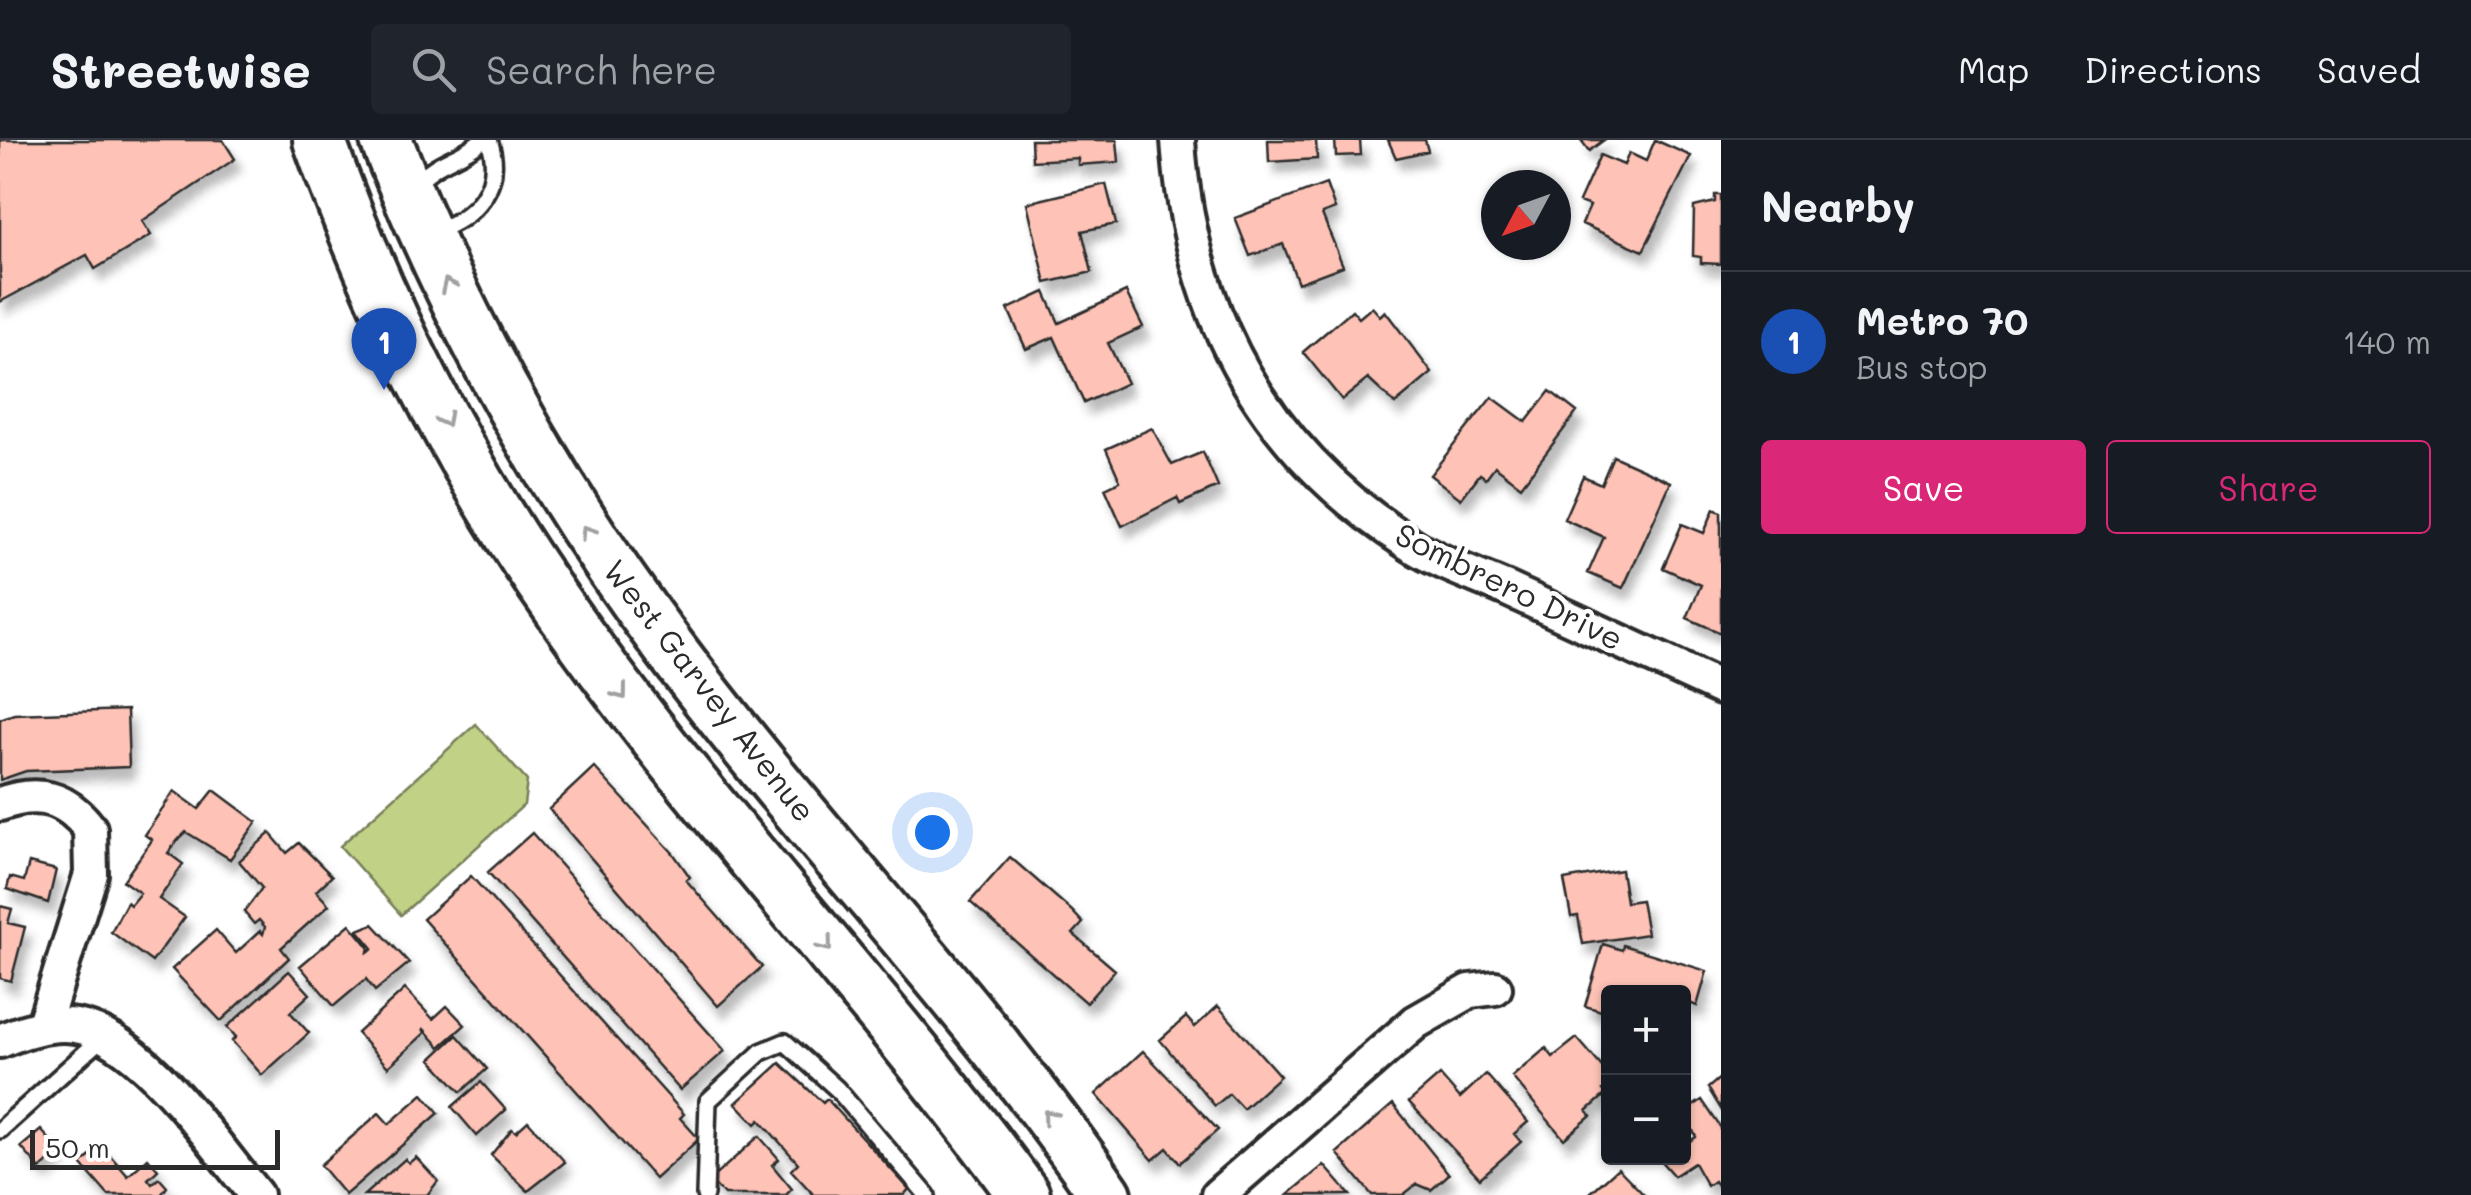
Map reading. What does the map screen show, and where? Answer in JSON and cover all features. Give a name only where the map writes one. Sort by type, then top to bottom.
[{"type":"main road","name":"West Garvey Avenue","points":[[319,140],[366,258],[468,463],[565,616],[649,729],[913,1051],[1024,1195]]},
{"type":"main road","name":"West Garvey Avenue","points":[[386,140],[416,214],[504,398],[630,595],[721,714],[1060,1130],[1106,1195]]},
{"type":"main road","points":[[366,258],[416,214]]},
{"type":"street","name":"Sombrero Drive","points":[[1178,140],[1181,196],[1197,266],[1230,356],[1276,428],[1339,492],[1412,546],[1721,688]]},
{"type":"street","points":[[0,804],[39,796],[61,800],[90,829],[92,874],[43,1027]]},
{"type":"street","points":[[1218,1195],[1416,1022],[1470,992],[1495,988]]},
{"type":"street","points":[[0,1040],[43,1027],[76,1026],[104,1036],[154,1074],[256,1195]]},
{"type":"lane","points":[[485,140],[496,160],[478,206],[458,224],[416,214],[432,165],[467,152],[485,140]]},
{"type":"lane","points":[[0,1130],[104,1036]]},
{"type":"lane","points":[[705,1195],[708,1101],[760,1052],[785,1042],[837,1089],[928,1195]]},
{"type":"green space","points":[[476,724],[527,781],[524,805],[401,915],[340,846]]},
{"type":"building","points":[[0,140],[223,140],[235,159],[142,221],[151,235],[95,269],[87,255],[0,302]]},
{"type":"building","points":[[1031,140],[1117,140],[1119,162],[1078,165],[1078,158],[1032,161]]},
{"type":"building","points":[[1268,140],[1316,140],[1317,159],[1269,162]]},
{"type":"building","points":[[1335,140],[1360,140],[1361,155],[1336,156]]},
{"type":"building","points":[[1388,140],[1425,140],[1428,151],[1396,158]]},
{"type":"building","points":[[1581,140],[1604,140],[1589,151]]},
{"type":"building","points":[[1655,140],[1691,156],[1643,251],[1582,224],[1590,206],[1579,202],[1600,155],[1624,165],[1629,153],[1646,161]]},
{"type":"building","points":[[1106,184],[1116,224],[1082,231],[1092,272],[1046,283],[1027,203]]},
{"type":"building","points":[[1326,184],[1335,209],[1322,214],[1343,266],[1298,283],[1283,244],[1250,256],[1235,218]]},
{"type":"building","points":[[1715,195],[1721,195],[1721,264],[1701,263],[1701,257],[1693,256],[1694,207],[1715,202]]},
{"type":"building","points":[[1045,292],[1059,323],[1126,292],[1143,327],[1108,343],[1127,383],[1084,403],[1054,337],[1026,349],[1008,309]]},
{"type":"building","points":[[1372,307],[1380,316],[1385,311],[1432,373],[1395,404],[1368,379],[1342,400],[1303,352],[1352,310],[1359,318]]},
{"type":"building","points":[[1550,391],[1577,412],[1521,486],[1495,466],[1486,478],[1480,474],[1461,499],[1430,475],[1492,397],[1526,422]]},
{"type":"building","points":[[1152,428],[1172,465],[1203,452],[1218,487],[1180,504],[1177,498],[1122,526],[1105,488],[1120,481],[1106,449]]},
{"type":"building","points":[[1613,456],[1671,482],[1623,588],[1588,573],[1604,537],[1564,519],[1583,476],[1601,484]]},
{"type":"building","points":[[1714,509],[1721,512],[1721,633],[1687,618],[1701,585],[1663,568],[1682,524],[1704,533]]},
{"type":"building","points":[[127,710],[129,767],[26,771],[0,780],[0,719],[14,714]]},
{"type":"building","points":[[594,767],[673,853],[690,877],[686,880],[762,967],[718,1006],[549,809]]},
{"type":"building","points":[[214,790],[257,822],[230,859],[186,832],[168,853],[183,864],[159,899],[185,917],[152,962],[111,932],[127,902],[130,905],[140,893],[123,881],[152,840],[145,835],[174,791],[199,809]]},
{"type":"building","points":[[270,833],[287,853],[299,843],[332,876],[316,891],[329,905],[281,948],[289,958],[221,1021],[172,969],[216,930],[236,953],[260,931],[263,934],[265,927],[259,920],[254,924],[244,912],[262,888],[239,861]]},
{"type":"building","points":[[532,833],[725,1051],[680,1090],[488,872]]},
{"type":"building","points":[[1010,857],[1072,911],[1083,923],[1073,934],[1115,970],[1086,1003],[970,902]]},
{"type":"building","points":[[29,863],[56,870],[48,903],[7,889],[10,877],[24,881]]},
{"type":"building","points":[[1621,870],[1626,902],[1641,900],[1647,934],[1583,944],[1578,916],[1571,917],[1564,880]]},
{"type":"building","points":[[471,876],[684,1114],[680,1118],[699,1139],[655,1179],[423,919]]},
{"type":"building","points":[[0,906],[12,909],[8,923],[25,927],[11,981],[0,978]]},
{"type":"building","points":[[350,924],[369,947],[368,952],[373,948],[358,930],[373,924],[409,963],[375,991],[366,979],[334,1006],[300,966]]},
{"type":"building","points":[[1603,944],[1622,950],[1623,945],[1707,971],[1697,1006],[1691,1004],[1691,985],[1601,985],[1601,1011],[1585,1006]]},
{"type":"building","points":[[289,971],[310,994],[290,1012],[309,1033],[262,1075],[232,1041],[236,1037],[227,1027]]},
{"type":"building","points":[[405,989],[433,1019],[447,1006],[465,1025],[440,1047],[423,1028],[425,1033],[388,1067],[357,1033]]},
{"type":"building","points":[[1218,1006],[1280,1076],[1243,1109],[1229,1094],[1215,1106],[1160,1040],[1186,1017],[1195,1027]]},
{"type":"building","points":[[457,1035],[487,1069],[461,1092],[431,1059]]},
{"type":"building","points":[[1577,1038],[1601,1066],[1601,1098],[1587,1111],[1591,1116],[1564,1139],[1512,1077],[1546,1048],[1553,1057]]},
{"type":"building","points":[[1143,1051],[1218,1130],[1180,1163],[1167,1148],[1153,1160],[1096,1094]]},
{"type":"building","points":[[780,1063],[823,1103],[827,1099],[909,1189],[904,1195],[814,1195],[791,1170],[798,1163],[760,1120],[756,1124],[736,1103]]},
{"type":"building","points":[[1486,1074],[1528,1122],[1514,1134],[1521,1142],[1480,1178],[1409,1102],[1440,1075],[1460,1098]]},
{"type":"building","points":[[1721,1077],[1721,1109],[1708,1088]]},
{"type":"building","points":[[481,1082],[506,1110],[477,1136],[452,1107]]},
{"type":"building","points":[[423,1094],[439,1113],[345,1195],[320,1165],[379,1113],[389,1124]]},
{"type":"building","points":[[1702,1100],[1721,1128],[1720,1189],[1714,1181],[1707,1186],[1694,1163],[1691,1165],[1691,1140],[1696,1137],[1691,1127],[1691,1107]]},
{"type":"building","points":[[1393,1104],[1449,1174],[1431,1190],[1417,1184],[1403,1195],[1372,1195],[1337,1153]]},
{"type":"building","points":[[528,1121],[565,1162],[528,1191],[491,1155],[512,1129],[516,1132]]},
{"type":"building","points":[[41,1130],[60,1151],[40,1169],[21,1147]]},
{"type":"building","points":[[759,1136],[779,1159],[772,1165],[792,1189],[786,1195],[724,1195],[710,1180]]},
{"type":"building","points":[[102,1146],[128,1176],[148,1158],[158,1170],[148,1179],[152,1184],[159,1178],[167,1187],[161,1195],[108,1195],[81,1164]]},
{"type":"building","points":[[416,1157],[438,1181],[427,1195],[364,1195],[405,1159],[409,1163]]},
{"type":"building","points":[[1324,1165],[1350,1195],[1288,1195]]},
{"type":"building","points":[[1664,1165],[1691,1165],[1674,1176]]},
{"type":"building","points":[[1618,1168],[1644,1195],[1585,1195],[1589,1194]]},
{"type":"place","name":"Metro 70","points":[[384,390]]}]
